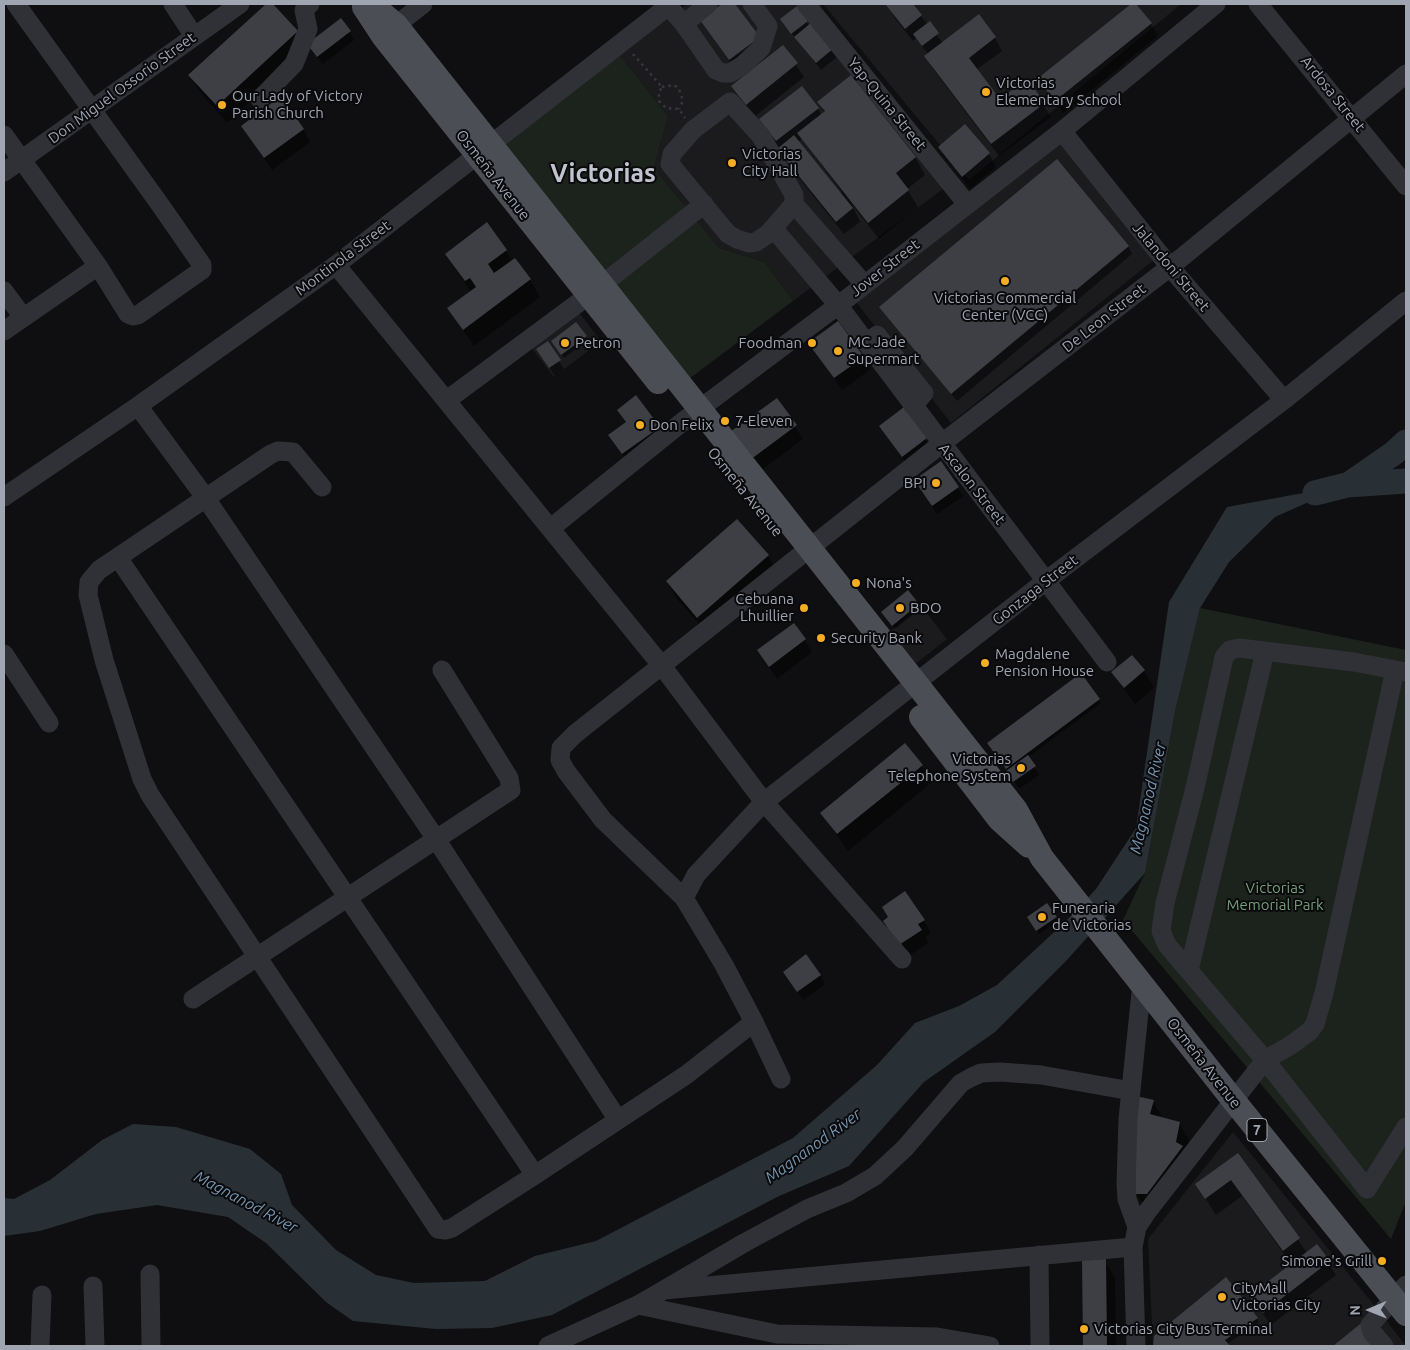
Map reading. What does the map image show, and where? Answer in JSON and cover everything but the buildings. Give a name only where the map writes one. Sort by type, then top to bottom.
[{"type":"main road","name":"Osmeña Avenue","points":[[361,4],[389,30]]},
{"type":"main road","name":"Osmeña Avenue","points":[[372,4],[389,30],[910,689],[999,819],[1042,858],[1234,1101],[1402,1299]]},
{"type":"street","points":[[4,135],[98,266],[128,314],[138,315],[202,270],[202,265],[192,250],[16,4]]},
{"type":"street","points":[[173,4],[194,36]]},
{"type":"street","name":"Don Miguel Ossorio Street","points":[[4,172],[240,4]]},
{"type":"street","points":[[260,99],[294,64],[308,29],[304,10],[310,4]]},
{"type":"street","points":[[389,30],[423,4]]},
{"type":"street","points":[[684,24],[708,4]]},
{"type":"street","points":[[670,5],[716,70],[730,73],[742,66],[762,48],[766,36],[768,26],[752,4]]},
{"type":"street","name":"Yap-Quina Street","points":[[806,4],[967,204]]},
{"type":"street","name":"Jover Street","points":[[550,528],[693,414],[1062,132],[1216,4]]},
{"type":"street","name":"Ardosa Street","points":[[1258,4],[1352,117],[1406,186]]},
{"type":"street","name":"Montinola Street","points":[[4,497],[138,406],[336,265],[670,5]]},
{"type":"street","name":"De Leon Street","points":[[781,1079],[724,965],[684,898],[603,820],[560,760],[561,748],[576,734],[941,444],[1170,267],[1406,74]]},
{"type":"street","points":[[730,102],[761,136],[794,195],[794,204],[773,228],[756,242],[749,243],[728,234],[670,164],[672,154],[693,130],[730,102]]},
{"type":"street","name":"Jalandoni Street","points":[[1062,132],[1170,267],[1284,400]]},
{"type":"street","points":[[447,400],[596,290],[704,204]]},
{"type":"street","points":[[794,204],[864,284]]},
{"type":"street","name":"Ascalon Street","points":[[773,228],[838,305],[941,444],[1108,662]]},
{"type":"street","points":[[336,265],[662,666],[764,802],[902,959]]},
{"type":"street","points":[[4,331],[98,266]]},
{"type":"street","points":[[4,291],[23,317]]},
{"type":"street","name":"Gonzaga Street","points":[[684,898],[696,875],[764,802],[1047,580],[1284,400],[1406,301]]},
{"type":"street","points":[[138,406],[205,498],[436,839],[618,1120]]},
{"type":"street","points":[[322,487],[293,452],[287,450],[270,454],[119,559],[99,570],[89,582],[88,595],[104,660],[142,779],[164,818],[259,957],[438,1229],[452,1228],[535,1176],[686,1074],[754,1022]]},
{"type":"street","points":[[119,559],[535,1176]]},
{"type":"street","points":[[1136,1346],[1133,1247],[1137,1227],[1265,1060],[1291,1045],[1310,1031],[1315,1024],[1401,671],[1239,648],[1230,650],[1224,657],[1195,788],[1165,903],[1161,931],[1167,945],[1265,1060],[1368,1190],[1406,1127]]},
{"type":"street","points":[[1189,970],[1265,652]]},
{"type":"street","points":[[4,654],[49,722]]},
{"type":"street","points":[[193,999],[512,790],[509,778],[442,670]]},
{"type":"street","points":[[1137,1227],[1127,1199],[1126,1184],[1131,1091],[1142,983]]},
{"type":"street","points":[[548,1346],[638,1305],[744,1242],[807,1209],[846,1193],[875,1176],[905,1148],[961,1083],[981,1073],[1000,1072],[1040,1075],[1131,1091]]},
{"type":"street","points":[[664,1290],[1133,1247]]},
{"type":"street","points":[[1038,1256],[1040,1346]]},
{"type":"street","points":[[150,1274],[151,1346]]},
{"type":"street","points":[[93,1286],[95,1346]]},
{"type":"street","points":[[40,1346],[42,1295]]},
{"type":"street","points":[[1384,1346],[1372,1332],[1370,1325],[1402,1299]]},
{"type":"street","points":[[638,1305],[777,1340],[937,1336],[990,1346]]},
{"type":"path","points":[[622,41],[662,86]]},
{"type":"path","points":[[662,86],[674,85],[679,89],[683,101],[679,109]]},
{"type":"path","points":[[662,86],[659,92],[659,101],[666,108],[679,109]]},
{"type":"path","points":[[679,109],[693,130]]},
{"type":"shaded area","points":[[687,4],[799,4],[947,186],[793,301],[765,262],[719,248],[654,168],[668,116],[619,54]]},
{"type":"shaded area","name":"Victorias Elementary School","points":[[823,4],[1181,4],[969,180]]},
{"type":"shaded area","name":"Victorias Commercial Center (VCC)","points":[[1059,138],[1155,259],[951,423],[856,302]]},
{"type":"shaded area","name":"Petron","points":[[577,310],[601,341],[554,377],[530,346]]},
{"type":"shaded area","points":[[921,606],[947,639],[914,665],[888,633]]},
{"type":"shaded area","points":[[1233,1132],[1406,1346],[1153,1346],[1148,1239]]},
{"type":"green space","points":[[619,54],[668,116],[654,168],[719,248],[765,262],[793,301],[686,381],[503,147]]},
{"type":"green space","name":"Victorias Memorial Park","points":[[1200,608],[1406,650],[1406,1201],[1391,1239],[1123,920],[1145,873],[1175,712]]},
{"type":"water","points":[[1347,485],[1275,517],[1229,562],[1200,608],[1175,712],[1145,873],[1066,961],[995,1032],[924,1082],[849,1166],[777,1197],[552,1315],[492,1328],[436,1329],[353,1321],[326,1302],[266,1243],[228,1217],[157,1205],[96,1214],[40,1231],[4,1236],[4,1198],[14,1199],[50,1180],[102,1140],[133,1124],[176,1127],[250,1149],[281,1174],[292,1205],[336,1250],[376,1275],[414,1283],[485,1281],[535,1256],[596,1241],[793,1138],[877,1065],[915,1023],[959,1006],[997,985],[1065,922],[1096,889],[1136,828],[1169,602],[1227,507]]},
{"type":"waterway","name":"Magnanod River","points":[[1348,485],[1394,453],[1406,442]]},
{"type":"waterway","name":"Magnanod River","points":[[1315,493],[1347,485],[1406,481]]},
{"type":"place","name":"Victorias Elementary School","points":[[986,92]]},
{"type":"place","name":"Our Lady of Victory Parish Church","points":[[222,105]]},
{"type":"place","name":"Victorias City Hall","points":[[732,163]]},
{"type":"place","name":"Victorias Commercial Center (VCC)","points":[[1005,281]]},
{"type":"place","name":"Petron","points":[[565,343]]},
{"type":"place","name":"Foodman","points":[[812,343]]},
{"type":"place","name":"MC Jade Supermart","points":[[838,351]]},
{"type":"place","name":"7-Eleven","points":[[725,421]]},
{"type":"place","name":"Don Felix","points":[[640,425]]},
{"type":"place","name":"BPI","points":[[936,483]]},
{"type":"place","name":"Nona's","points":[[856,583]]},
{"type":"place","name":"Cebuana Lhuillier","points":[[804,608]]},
{"type":"place","name":"BDO","points":[[900,608]]},
{"type":"place","name":"Security Bank","points":[[821,638]]},
{"type":"place","name":"Magdalene Pension House","points":[[985,663]]},
{"type":"place","name":"Victorias Telephone System","points":[[1021,768]]},
{"type":"place","name":"Funeraria de Victorias","points":[[1042,917]]},
{"type":"place","name":"Simone's Grill","points":[[1382,1261]]},
{"type":"place","name":"CityMall Victorias City","points":[[1222,1297]]},
{"type":"place","name":"Victorias City Bus Terminal","points":[[1084,1329]]},
{"type":"district","name":"Victorias","points":[[603,174]]}]
